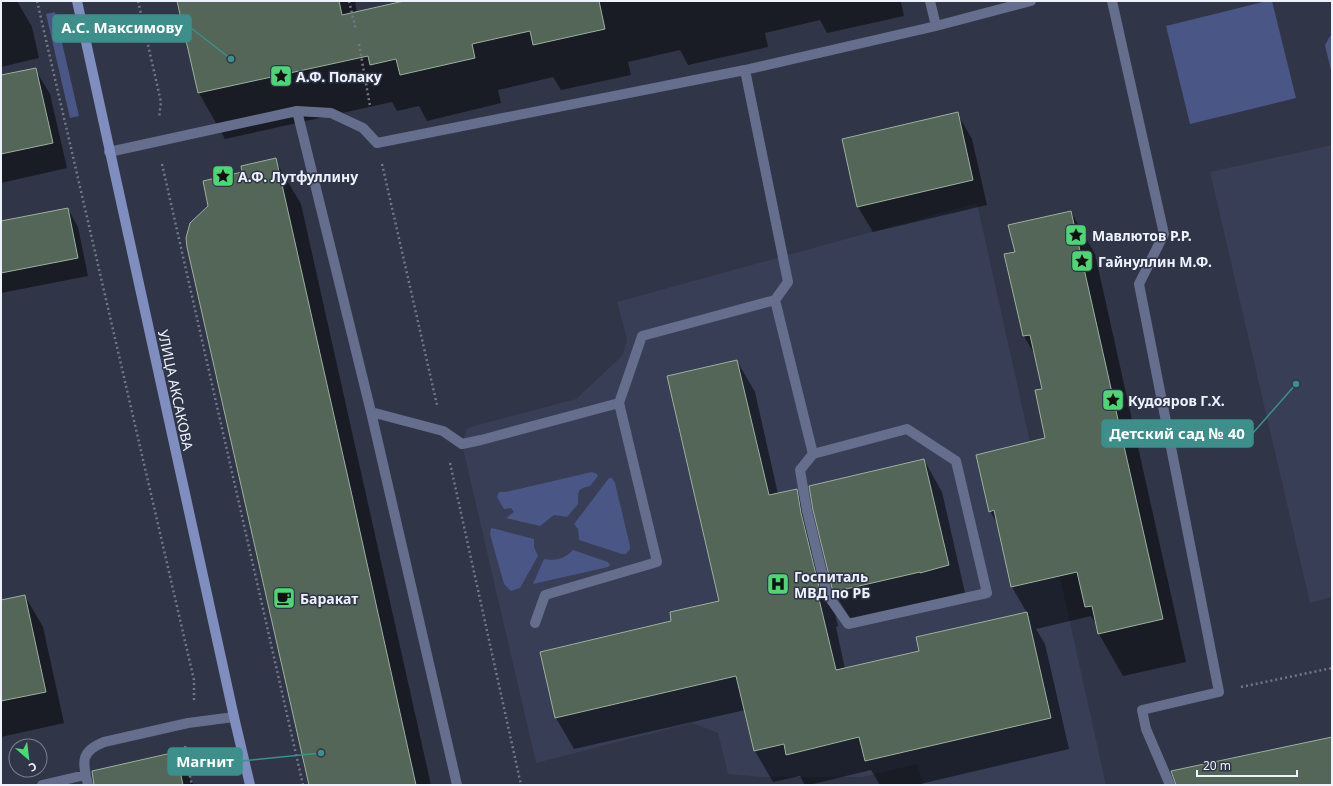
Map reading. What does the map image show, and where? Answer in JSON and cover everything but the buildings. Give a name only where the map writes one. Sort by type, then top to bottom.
[{"type":"street","name":"УЛИЦА АКСАКОВА","points":[[77,1],[109,152],[250,785]]},
{"type":"lane","points":[[930,1],[936,26]]},
{"type":"lane","points":[[109,152],[297,111],[331,113],[363,128],[377,143],[745,70],[936,26],[1031,1]]},
{"type":"lane","points":[[1112,1],[1164,234],[1139,284],[1219,692],[1142,710],[1146,729],[1170,785]]},
{"type":"lane","points":[[535,623],[545,595],[657,562],[619,403],[642,336],[775,300],[788,282],[745,70]]},
{"type":"lane","points":[[297,111],[371,412],[457,785]]},
{"type":"lane","points":[[775,300],[813,454]]},
{"type":"lane","points":[[371,412],[443,431],[462,444],[619,403]]},
{"type":"lane","points":[[907,429],[956,461],[986,593],[848,624],[827,594],[807,511],[800,470],[813,454],[907,429]]},
{"type":"lane","points":[[42,785],[86,780],[83,764],[85,758],[92,748],[98,744],[188,723],[234,717]]},
{"type":"path","points":[[37,1],[194,680],[195,698],[188,723],[185,746],[185,754],[192,785]]},
{"type":"path","points":[[138,1],[161,102],[156,141],[303,785]]},
{"type":"path","points":[[349,1],[356,30]]},
{"type":"path","points":[[359,44],[377,143]]},
{"type":"path","points":[[1219,692],[1332,668]]},
{"type":"shaded area","points":[[1272,1],[1296,98],[1190,124],[1166,26]]},
{"type":"shaded area","points":[[55,12],[79,116],[70,118],[46,14]]},
{"type":"shaded area","points":[[1332,33],[1332,75],[1325,45]]},
{"type":"shaded area","points":[[1332,145],[1332,597],[1310,603],[1210,172]]},
{"type":"shaded area","name":"Госпиталь МВД по РБ","points":[[977,203],[1106,785],[924,785],[917,764],[862,777],[762,777],[728,774],[718,733],[692,723],[536,763],[462,444],[467,428],[576,399],[623,355],[627,339],[617,302]]},
{"type":"shaded area","points":[[592,472],[598,476],[590,486],[580,490],[578,494],[578,504],[567,517],[554,515],[540,526],[506,518],[514,512],[511,508],[504,509],[497,497],[499,492],[506,492]]},
{"type":"shaded area","points":[[609,478],[612,478],[615,483],[630,546],[630,549],[626,554],[579,540],[578,529],[574,524]]},
{"type":"shaded area","points":[[491,528],[534,539],[534,547],[538,556],[520,588],[511,591],[504,584],[490,534]]},
{"type":"shaded area","points":[[573,550],[608,562],[610,565],[608,567],[533,584],[544,559],[560,559]]},
{"type":"place","name":"А.С. Максимову","points":[[231,59]]},
{"type":"place","name":"А.Ф. Полаку","points":[[281,76]]},
{"type":"place","name":"А.Ф. Лутфуллину","points":[[223,176]]},
{"type":"place","name":"Мавлютов Р.Р.","points":[[1076,235]]},
{"type":"place","name":"Гайнуллин М.Ф.","points":[[1082,261]]},
{"type":"place","name":"Детский сад № 40","points":[[1296,384]]},
{"type":"place","name":"Кудояров Г.Х.","points":[[1113,400]]},
{"type":"place","name":"Госпиталь МВД по РБ","points":[[778,584]]},
{"type":"place","name":"Баракат","points":[[284,598]]},
{"type":"place","name":"Магнит","points":[[321,753]]}]
